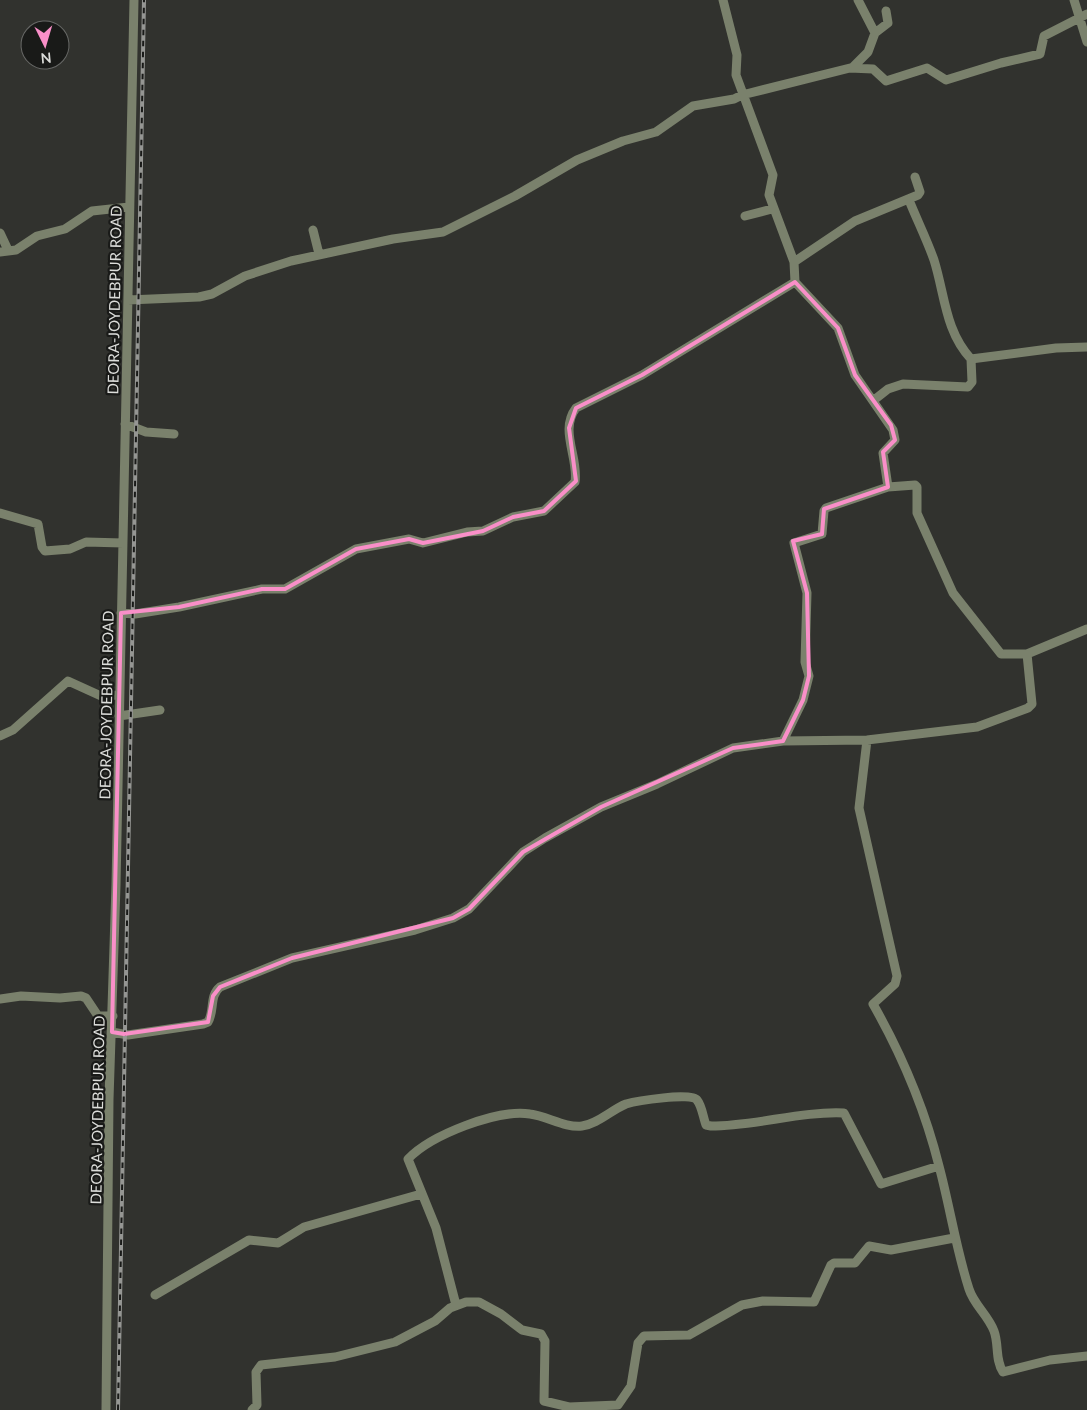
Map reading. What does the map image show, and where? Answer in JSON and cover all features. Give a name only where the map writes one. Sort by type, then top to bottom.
[{"type":"street","name":"DEORA-JOYDEBPUR ROAD","points":[[106,1410],[109,1099],[113,1016],[134,0]]},
{"type":"street","points":[[723,0],[736,55],[736,75],[773,175],[769,194],[772,209],[794,262],[796,282],[838,328],[855,376],[874,400],[895,434],[895,440],[884,452],[888,486]]},
{"type":"street","points":[[858,0],[874,33]]},
{"type":"street","points":[[1074,0],[1083,16],[1087,42]]},
{"type":"street","points":[[852,68],[868,52],[874,33],[888,23],[886,11]]},
{"type":"street","points":[[128,300],[189,299],[212,294],[245,276],[319,254],[393,238],[443,232],[516,196],[578,160],[623,141],[656,132],[693,106],[734,99],[742,95],[852,68],[873,69],[886,81],[927,68],[946,80],[1001,63],[1040,54],[1044,36],[1083,16]]},
{"type":"street","points":[[794,262],[855,221],[909,200],[920,192],[914,177]]},
{"type":"street","points":[[874,400],[888,389],[903,384],[968,388],[972,382],[971,359],[959,347],[949,321],[934,260],[909,200]]},
{"type":"street","points":[[0,233],[4,251],[21,248],[42,234],[65,229],[92,211],[129,207]]},
{"type":"street","points":[[745,216],[772,209]]},
{"type":"street","points":[[313,230],[319,254]]},
{"type":"street","points":[[121,613],[135,614],[179,607],[262,589],[285,590],[356,549],[410,539],[423,543],[467,532],[483,531],[513,517],[544,511],[575,482],[569,428],[571,414],[576,408],[642,375],[796,282]]},
{"type":"street","points":[[971,359],[1056,348],[1087,347]]},
{"type":"street","points":[[125,424],[146,432],[174,434]]},
{"type":"street","points":[[783,741],[803,700],[808,679],[805,662],[807,593],[794,543],[822,534],[824,511],[826,508],[888,486],[911,484],[917,487],[917,513],[952,593],[1001,654],[1027,654],[1087,629]]},
{"type":"street","points":[[0,513],[38,524],[42,547],[45,551],[70,549],[86,542],[122,543]]},
{"type":"street","points":[[112,1032],[128,1035],[203,1024],[208,1022],[211,1017],[213,996],[220,987],[292,958],[415,930],[453,918],[470,909],[523,852],[601,807],[658,784],[733,748],[783,741],[867,740],[977,727],[1028,708],[1032,704],[1027,654]]},
{"type":"street","points":[[0,736],[13,730],[68,681],[101,696],[120,696]]},
{"type":"street","points":[[119,716],[160,710]]},
{"type":"street","points":[[867,740],[860,808],[897,976],[895,984],[873,1004],[894,1041],[932,1140],[951,1214],[954,1238],[973,1300],[995,1332],[999,1362],[1003,1372],[1050,1360],[1087,1356]]},
{"type":"street","points":[[0,999],[21,996],[60,998],[81,996],[86,998],[98,1016],[113,1016]]},
{"type":"street","points":[[456,1305],[436,1228],[408,1159],[414,1152],[465,1126],[494,1116],[518,1113],[552,1119],[573,1126],[583,1126],[627,1104],[672,1097],[696,1098],[706,1125],[711,1126],[743,1126],[828,1112],[844,1113],[881,1184],[939,1166]]},
{"type":"street","points":[[155,1296],[249,1240],[278,1243],[304,1227],[421,1194]]},
{"type":"street","points":[[252,1410],[257,1405],[256,1372],[257,1367],[260,1365],[335,1357],[395,1342],[435,1321],[456,1305],[478,1302],[501,1314],[522,1330],[541,1334],[545,1341],[544,1401],[569,1407],[614,1406],[624,1400],[632,1386],[638,1343],[644,1336],[689,1335],[742,1305],[763,1301],[814,1302],[831,1265],[834,1263],[854,1263],[869,1246],[891,1250],[954,1238]]},
{"type":"highlighted area","points":[[795,282],[838,328],[855,375],[891,425],[895,440],[883,452],[888,487],[824,509],[822,534],[793,541],[807,593],[809,676],[803,700],[783,741],[733,748],[601,807],[523,852],[469,909],[453,918],[292,958],[220,987],[213,996],[208,1022],[124,1034],[112,1032],[121,613],[179,607],[262,589],[285,589],[356,549],[409,539],[423,543],[483,531],[513,517],[544,511],[576,481],[569,428],[576,408],[642,375]]},
{"type":"railway","points":[[118,1410],[144,0]]}]
